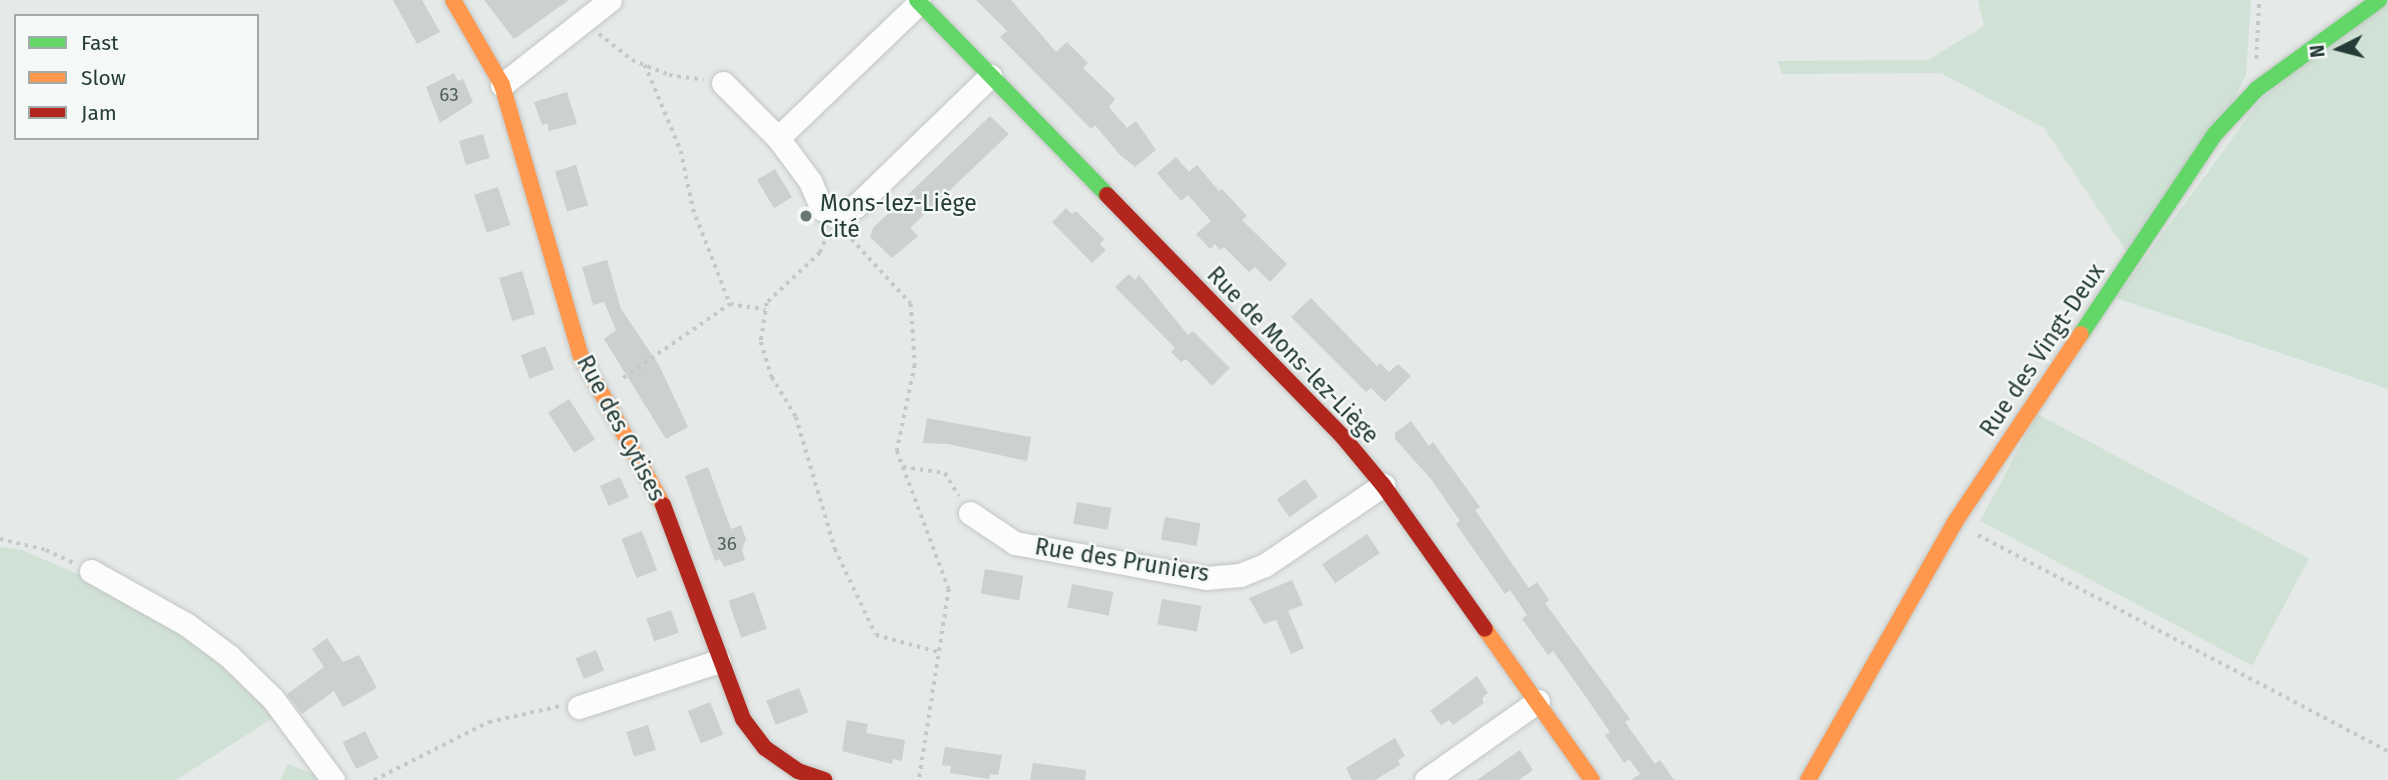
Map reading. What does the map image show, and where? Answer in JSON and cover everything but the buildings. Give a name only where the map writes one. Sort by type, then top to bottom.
[{"type":"street","name":"Rue des Cytises","points":[[453,0],[502,85],[580,354],[604,391],[661,499],[719,661],[744,719],[765,748],[798,771],[824,780]]},
{"type":"street","points":[[502,85],[610,0]]},
{"type":"street","name":"Rue des Vingt-Deux","points":[[1808,780],[1955,522],[2183,178],[2257,89],[2379,0]]},
{"type":"street","points":[[778,138],[918,1]]},
{"type":"street","name":"Rue de Mons-lez-Liège","points":[[918,1],[1304,395],[1383,485],[1592,780]]},
{"type":"street","points":[[723,83],[778,138],[810,181],[822,209],[836,216],[856,206],[990,76]]},
{"type":"street","name":"Rue des Pruniers","points":[[970,513],[1015,543],[1206,578],[1240,575],[1265,565],[1383,485]]},
{"type":"street","points":[[91,571],[186,624],[229,656],[273,699],[333,780]]},
{"type":"street","points":[[579,707],[719,661]]},
{"type":"street","points":[[1426,780],[1538,701]]},
{"type":"path","points":[[2257,89],[2259,0]]},
{"type":"path","points":[[584,21],[632,60],[669,75],[723,83]]},
{"type":"path","points":[[645,65],[681,151],[693,209],[730,304]]},
{"type":"path","points":[[836,216],[820,253],[767,303],[761,342],[772,377],[796,416],[835,549],[876,635],[939,652]]},
{"type":"path","points":[[836,216],[852,243],[911,304],[915,365],[897,451],[949,589],[919,780]]},
{"type":"path","points":[[604,391],[730,304],[766,310]]},
{"type":"path","points":[[902,467],[945,473],[970,513]]},
{"type":"path","points":[[1955,522],[2388,751]]},
{"type":"path","points":[[0,539],[46,550],[91,571]]},
{"type":"path","points":[[374,780],[489,722],[564,705],[579,707]]},
{"type":"green space","points":[[1978,0],[2251,0],[2246,75],[2231,106],[2126,251],[2044,128],[1941,73],[1782,74],[1778,61],[1928,60],[1984,26]]},
{"type":"green space","points":[[2388,1],[2388,389],[2116,298],[2261,99]]},
{"type":"green space","points":[[2037,414],[2309,559],[2252,665],[1980,521]]},
{"type":"green space","points":[[0,547],[22,550],[110,588],[198,642],[276,716],[176,780],[0,780]]},
{"type":"green space","points":[[288,764],[321,777],[322,780],[280,780]]},
{"type":"traffic: fast","points":[[917,0],[1107,195]]},
{"type":"traffic: fast","points":[[2081,334],[2215,134],[2257,89],[2379,0]]},
{"type":"traffic: slow","points":[[453,0],[502,85],[580,354],[663,505]]},
{"type":"traffic: slow","points":[[1808,780],[1955,522],[2081,334]]},
{"type":"traffic: slow","points":[[1485,629],[1592,780]]},
{"type":"traffic: jam","points":[[1107,195],[1343,437],[1383,485],[1485,629]]},
{"type":"traffic: jam","points":[[663,505],[743,719],[765,748],[798,771],[824,780]]},
{"type":"place","name":"Mons-lez-Liège Cité","points":[[806,216]]}]
